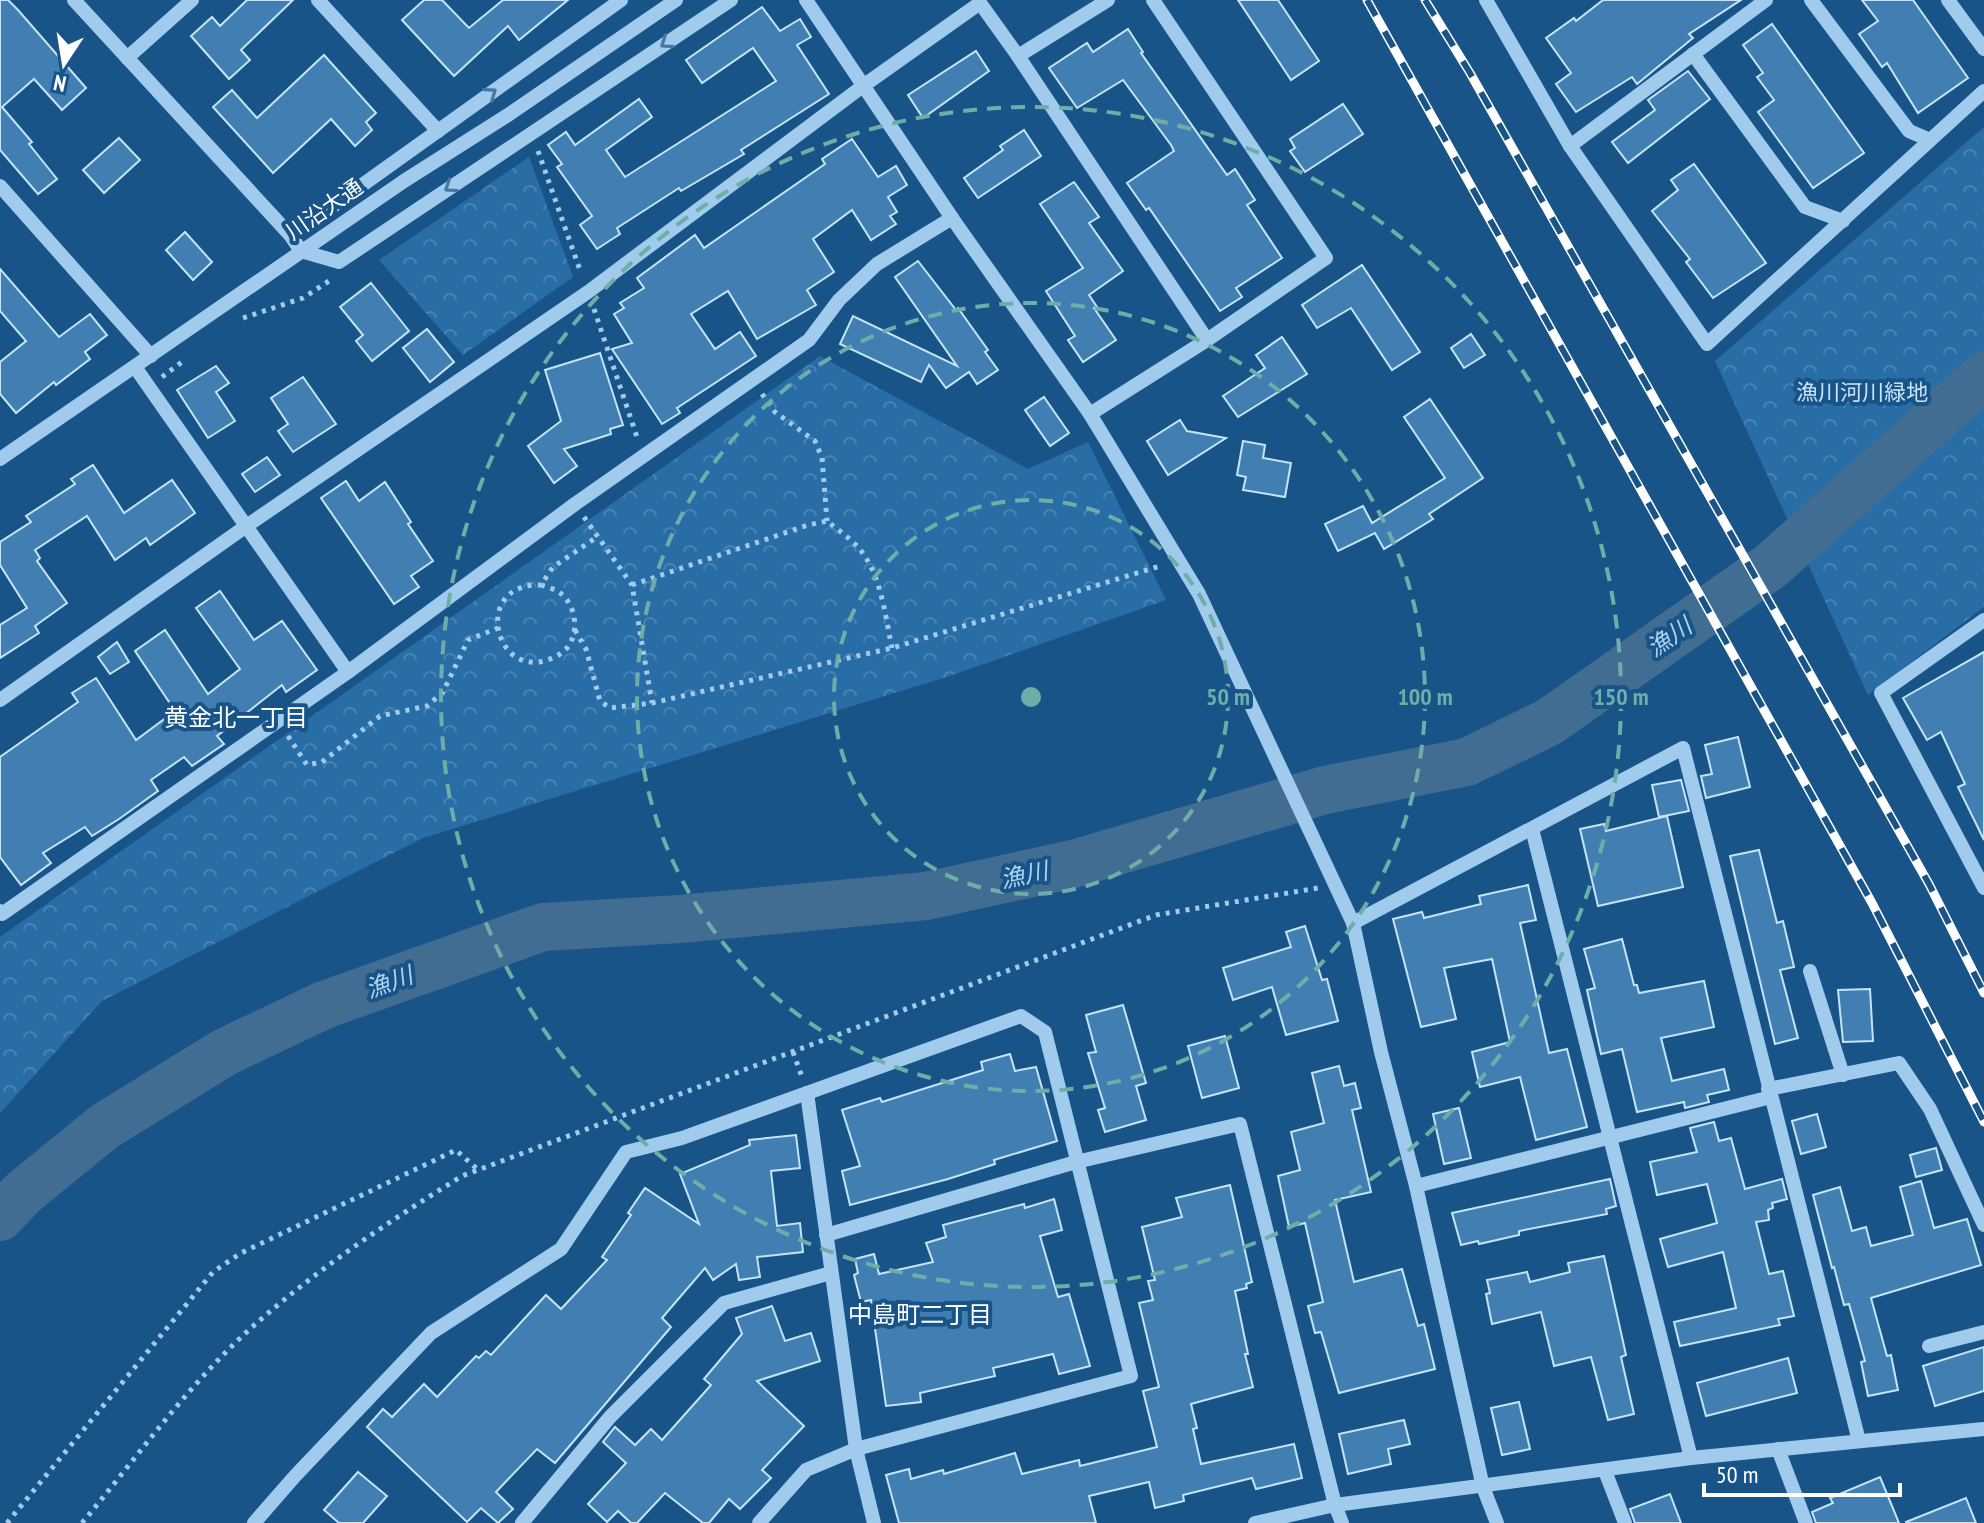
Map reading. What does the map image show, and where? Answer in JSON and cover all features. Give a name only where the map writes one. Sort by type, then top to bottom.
[{"type":"street","points":[[74,0],[291,236],[301,251],[339,262],[731,0]]},
{"type":"street","points":[[127,58],[192,0]]},
{"type":"street","points":[[318,0],[438,131]]},
{"type":"street","points":[[291,236],[621,0]]},
{"type":"street","name":"川沿大通","points":[[3,450],[135,367],[404,181],[508,115],[676,0]]},
{"type":"street","points":[[806,0],[952,218],[1090,414],[1199,594],[1353,923],[1483,1487],[1497,1523]]},
{"type":"street","points":[[1018,56],[1108,0]]},
{"type":"street","points":[[1090,414],[1207,340],[1326,258],[1153,0]]},
{"type":"street","points":[[1486,0],[1570,146],[1707,344],[1984,91]]},
{"type":"street","points":[[1811,0],[1909,131],[1930,140]]},
{"type":"street","points":[[1948,0],[1984,49]]},
{"type":"street","points":[[1570,146],[1761,2]]},
{"type":"street","points":[[0,700],[245,527],[588,292],[863,86],[980,3],[1207,340]]},
{"type":"street","points":[[1693,54],[1805,207],[1843,221]]},
{"type":"street","points":[[0,186],[151,356]]},
{"type":"street","points":[[0,911],[2,914],[348,672],[575,504],[809,340],[839,300],[877,264],[952,218]]},
{"type":"street","points":[[135,367],[348,672]]},
{"type":"street","points":[[1984,620],[1881,693],[1984,888]]},
{"type":"street","points":[[1353,923],[1683,748],[1859,1441]]},
{"type":"street","points":[[1532,829],[1691,1458]]},
{"type":"street","points":[[1810,971],[1843,1075]]},
{"type":"street","points":[[254,1523],[431,1333],[561,1249],[626,1152],[682,1138],[1021,1016],[1045,1032],[1131,1376],[856,1449],[806,1470],[759,1523]]},
{"type":"street","points":[[1416,1186],[1770,1093],[1899,1063],[1930,1109],[1984,1225]]},
{"type":"street","points":[[807,1093],[856,1449],[874,1523]]},
{"type":"street","points":[[826,1235],[1076,1162],[1240,1124],[1342,1523]]},
{"type":"street","points":[[522,1523],[610,1417],[724,1303],[831,1273]]},
{"type":"street","points":[[1929,1346],[1984,1332]]},
{"type":"street","points":[[1255,1523],[1335,1505],[1691,1458],[1984,1429]]},
{"type":"street","points":[[1778,1449],[1806,1523]]},
{"type":"street","points":[[1605,1471],[1625,1523]]},
{"type":"path","points":[[535,142],[644,456]]},
{"type":"path","points":[[238,320],[303,298],[341,272]]},
{"type":"path","points":[[149,386],[187,358]]},
{"type":"path","points":[[752,380],[775,412],[815,441],[822,458],[827,521],[857,546],[868,561],[879,589],[892,648]]},
{"type":"path","points":[[575,504],[632,585],[652,703]]},
{"type":"path","points":[[632,585],[827,521]]},
{"type":"path","points":[[541,585],[553,567],[597,537]]},
{"type":"path","points":[[575,630],[567,648],[559,654],[550,660],[530,663],[511,655],[499,638],[497,618],[505,599],[521,587],[541,585],[560,593],[572,609],[575,630],[586,649],[600,701],[610,708],[652,703],[892,648],[1166,564]]},
{"type":"path","points":[[277,721],[307,765],[322,762],[380,716],[427,706],[443,692],[468,640],[498,628]]},
{"type":"path","points":[[7,1523],[213,1272],[241,1253],[456,1150],[477,1169]]},
{"type":"green space","name":"漁川河川緑地","points":[[1984,127],[1984,607],[1868,695],[1715,361]]},
{"type":"green space","points":[[529,157],[573,277],[463,355],[379,260]]},
{"type":"green space","points":[[820,356],[1028,469],[1088,442],[1166,600],[953,675],[423,838],[102,1001],[0,1113],[0,937]]},
{"type":"building","points":[[0,0],[8,0],[18,10],[86,88],[62,110],[34,79],[2,107],[32,142],[29,144],[57,179],[38,194],[0,150]]},
{"type":"building","points":[[247,0],[293,0],[241,50],[250,60],[229,79],[191,36],[212,17],[220,26]]},
{"type":"building","points":[[424,0],[442,0],[469,28],[503,0],[568,0],[519,40],[508,26],[454,76],[402,20]]},
{"type":"building","points":[[1238,0],[1278,0],[1319,61],[1291,80]]},
{"type":"building","points":[[1603,0],[1741,0],[1689,34],[1693,38],[1637,84],[1632,77],[1576,112],[1556,84],[1571,73],[1546,38],[1574,18],[1576,21]]},
{"type":"building","points":[[1862,0],[1913,0],[1968,78],[1918,113],[1887,63],[1882,67],[1859,34],[1878,21]]},
{"type":"building","points":[[762,7],[780,31],[800,19],[811,37],[797,45],[829,94],[741,150],[744,154],[681,191],[679,188],[617,228],[620,234],[597,249],[580,225],[592,216],[557,167],[562,164],[548,145],[566,132],[575,145],[639,99],[652,117],[606,150],[625,177],[776,81],[753,48],[702,83],[686,60]]},
{"type":"building","points":[[1772,24],[1864,153],[1813,188],[1758,112],[1774,100],[1757,77],[1763,73],[1743,45]]},
{"type":"building","points":[[1128,29],[1141,53],[1227,175],[1235,169],[1255,200],[1247,205],[1282,258],[1236,288],[1242,297],[1220,311],[1149,208],[1146,210],[1127,183],[1174,151],[1171,145],[1123,80],[1077,108],[1049,68],[1087,43],[1093,52]]},
{"type":"building","points":[[976,51],[989,71],[923,118],[908,95]]},
{"type":"building","points":[[324,55],[376,113],[366,122],[372,130],[355,146],[331,119],[273,173],[213,107],[232,90],[257,118]]},
{"type":"building","points":[[1688,71],[1710,99],[1628,163],[1612,142],[1655,110],[1648,100]]},
{"type":"building","points":[[1343,104],[1363,134],[1305,172],[1290,151],[1295,148],[1290,139]]},
{"type":"building","points":[[1024,130],[1041,156],[978,198],[964,178],[1003,150],[1000,146]]},
{"type":"building","points":[[119,138],[140,160],[104,193],[83,170]]},
{"type":"building","points":[[852,139],[878,177],[896,166],[907,185],[888,197],[897,212],[890,216],[896,224],[871,240],[852,210],[813,239],[834,272],[807,290],[816,305],[757,339],[728,291],[691,314],[715,349],[740,332],[756,356],[677,408],[680,413],[662,424],[612,349],[632,343],[614,314],[624,308],[620,303],[644,288],[637,278],[695,235],[704,248],[825,164],[822,159]]},
{"type":"building","points":[[1694,164],[1766,263],[1713,298],[1686,262],[1690,259],[1652,211],[1678,190],[1671,180]]},
{"type":"building","points":[[1074,182],[1099,217],[1089,223],[1123,271],[1089,295],[1097,307],[1094,308],[1116,340],[1083,362],[1068,340],[1075,336],[1046,291],[1083,268],[1040,204]]},
{"type":"building","points":[[185,232],[212,262],[193,280],[166,250]]},
{"type":"building","points":[[918,261],[956,310],[958,308],[988,350],[985,352],[998,370],[977,384],[969,372],[946,388],[929,365],[921,382],[840,344],[853,316],[957,366],[895,277]]},
{"type":"building","points":[[1362,265],[1420,352],[1392,370],[1351,308],[1317,328],[1302,305]]},
{"type":"building","points":[[0,269],[59,337],[90,314],[107,335],[85,352],[90,359],[56,385],[54,382],[16,413],[0,394],[0,362],[26,341],[0,311]]},
{"type":"building","points":[[371,283],[409,331],[372,361],[356,341],[363,335],[340,307]]},
{"type":"building","points":[[427,329],[454,362],[430,382],[403,348]]},
{"type":"building","points":[[1471,334],[1485,355],[1464,368],[1451,348]]},
{"type":"building","points":[[1282,337],[1307,374],[1238,417],[1223,396],[1265,368],[1256,355]]},
{"type":"building","points":[[600,353],[623,425],[610,429],[611,434],[564,449],[577,466],[554,483],[528,446],[561,421],[545,370]]},
{"type":"building","points":[[216,366],[229,383],[216,392],[235,421],[208,438],[177,390]]},
{"type":"building","points":[[303,377],[336,424],[293,452],[278,431],[288,424],[271,398]]},
{"type":"building","points":[[1044,397],[1069,433],[1050,446],[1025,410]]},
{"type":"building","points":[[1430,399],[1483,478],[1429,514],[1433,519],[1384,549],[1375,533],[1338,551],[1325,524],[1363,506],[1372,523],[1445,478],[1404,417]]},
{"type":"building","points":[[1180,420],[1187,431],[1226,438],[1168,475],[1147,441]]},
{"type":"building","points":[[1243,441],[1265,445],[1263,458],[1291,463],[1285,497],[1243,490],[1246,477],[1237,475]]},
{"type":"building","points":[[267,457],[280,475],[255,492],[242,474]]},
{"type":"building","points":[[93,465],[124,513],[172,480],[195,513],[150,545],[146,538],[115,560],[87,516],[35,550],[40,558],[37,561],[67,603],[35,626],[39,633],[0,658],[0,625],[27,608],[0,565],[0,542],[31,522],[26,516],[75,484],[71,479]]},
{"type":"building","points":[[346,481],[359,501],[385,482],[433,561],[411,576],[419,587],[394,604],[321,498]]},
{"type":"building","points":[[220,591],[254,640],[282,621],[317,670],[286,692],[282,685],[217,736],[224,744],[192,766],[184,757],[151,780],[158,791],[119,819],[92,836],[85,827],[43,853],[51,863],[21,885],[0,857],[0,757],[78,702],[72,693],[96,678],[136,740],[175,711],[135,651],[165,630],[208,694],[240,669],[196,608]]},
{"type":"building","points":[[117,642],[129,662],[110,674],[98,657]]},
{"type":"building","points":[[1984,652],[1984,840],[1958,787],[1965,784],[1941,732],[1927,740],[1903,698]]},
{"type":"building","points":[[1738,737],[1750,787],[1706,798],[1701,776],[1712,774],[1705,745]]},
{"type":"building","points":[[1681,780],[1689,811],[1659,817],[1652,785]]},
{"type":"building","points":[[1667,816],[1683,887],[1598,906],[1580,829],[1604,824],[1606,831]]},
{"type":"building","points":[[1759,850],[1777,923],[1783,921],[1794,967],[1780,970],[1798,1038],[1775,1044],[1730,856]]},
{"type":"building","points":[[1528,885],[1536,920],[1520,923],[1549,1053],[1567,1049],[1587,1127],[1536,1140],[1520,1077],[1480,1087],[1472,1052],[1510,1042],[1492,959],[1444,968],[1456,1019],[1421,1027],[1393,919],[1422,912],[1424,918],[1481,904],[1479,896]]},
{"type":"building","points":[[1305,926],[1322,980],[1327,979],[1338,1021],[1286,1035],[1272,987],[1233,1000],[1223,968],[1291,947],[1286,932]]},
{"type":"building","points":[[1622,939],[1639,993],[1704,981],[1714,1027],[1661,1038],[1672,1081],[1724,1069],[1729,1090],[1707,1095],[1709,1102],[1685,1108],[1684,1102],[1637,1112],[1622,1049],[1601,1054],[1587,990],[1595,988],[1584,949]]},
{"type":"building","points":[[1870,989],[1873,1041],[1843,1042],[1838,990]]},
{"type":"building","points":[[1123,1005],[1146,1083],[1136,1086],[1146,1120],[1105,1132],[1098,1110],[1105,1108],[1088,1053],[1096,1052],[1086,1015]]},
{"type":"building","points":[[1225,1036],[1239,1088],[1202,1098],[1188,1046]]},
{"type":"building","points":[[1010,1054],[1015,1071],[1036,1067],[1057,1141],[994,1160],[995,1164],[948,1179],[850,1205],[842,1171],[860,1166],[842,1110],[880,1098],[882,1102],[983,1070],[981,1062]]},
{"type":"building","points":[[1339,1066],[1344,1086],[1355,1083],[1361,1108],[1352,1110],[1371,1192],[1335,1200],[1354,1282],[1402,1269],[1418,1326],[1424,1324],[1435,1369],[1339,1393],[1321,1332],[1315,1333],[1308,1306],[1323,1302],[1305,1223],[1289,1227],[1278,1176],[1300,1170],[1291,1132],[1324,1123],[1312,1073]]},
{"type":"building","points":[[1459,1108],[1471,1158],[1444,1164],[1433,1114]]},
{"type":"building","points":[[1817,1114],[1826,1147],[1801,1154],[1792,1121]]},
{"type":"building","points":[[1714,1122],[1719,1141],[1731,1138],[1745,1189],[1782,1179],[1787,1199],[1772,1203],[1773,1208],[1768,1210],[1769,1220],[1756,1222],[1769,1274],[1783,1271],[1794,1316],[1778,1319],[1780,1325],[1680,1346],[1674,1322],[1736,1308],[1723,1252],[1668,1267],[1660,1239],[1717,1223],[1707,1184],[1657,1195],[1650,1162],[1697,1152],[1690,1128]]},
{"type":"building","points":[[796,1135],[800,1168],[771,1171],[777,1226],[800,1223],[803,1252],[757,1257],[760,1277],[739,1280],[736,1264],[713,1280],[705,1268],[662,1318],[671,1327],[555,1463],[537,1449],[496,1492],[513,1509],[498,1523],[481,1508],[467,1522],[367,1427],[383,1409],[392,1417],[424,1384],[437,1397],[476,1356],[479,1358],[486,1351],[491,1355],[546,1295],[561,1309],[607,1260],[602,1257],[645,1188],[699,1224],[680,1174],[750,1145],[749,1140]]},
{"type":"building","points":[[1936,1148],[1942,1170],[1916,1177],[1910,1155]]},
{"type":"building","points":[[1610,1179],[1616,1206],[1606,1209],[1607,1214],[1519,1231],[1519,1235],[1479,1244],[1478,1241],[1461,1245],[1452,1213]]},
{"type":"building","points":[[1921,1181],[1934,1228],[1967,1219],[1981,1265],[1871,1298],[1887,1356],[1891,1355],[1898,1390],[1868,1396],[1861,1362],[1865,1361],[1849,1304],[1844,1305],[1832,1268],[1813,1195],[1840,1187],[1852,1231],[1866,1227],[1871,1246],[1913,1235],[1900,1187]]},
{"type":"building","points":[[1230,1185],[1252,1282],[1246,1284],[1247,1288],[1235,1291],[1253,1387],[1191,1404],[1201,1464],[1294,1444],[1302,1478],[1256,1489],[1252,1478],[1183,1495],[1184,1501],[1155,1508],[1149,1482],[1089,1496],[1096,1523],[899,1523],[886,1475],[909,1469],[911,1479],[943,1470],[944,1474],[1015,1453],[1022,1474],[1079,1460],[1080,1466],[1157,1447],[1143,1391],[1159,1387],[1139,1303],[1153,1300],[1148,1281],[1155,1280],[1142,1227],[1182,1217],[1176,1198]]},
{"type":"building","points":[[1054,1199],[1062,1230],[1040,1236],[1058,1297],[1069,1294],[1090,1366],[1059,1374],[1053,1354],[993,1368],[995,1376],[920,1393],[921,1402],[886,1406],[871,1300],[861,1302],[854,1275],[858,1273],[855,1259],[874,1254],[879,1274],[933,1262],[926,1243],[946,1237],[943,1225]]},
{"type":"building","points":[[1604,1256],[1626,1355],[1621,1357],[1634,1414],[1608,1420],[1591,1357],[1554,1366],[1541,1312],[1492,1324],[1486,1294],[1490,1293],[1487,1280],[1527,1272],[1530,1282],[1570,1272],[1568,1263]]},
{"type":"building","points":[[772,1306],[785,1341],[811,1333],[820,1361],[757,1381],[804,1426],[762,1470],[771,1478],[740,1509],[729,1499],[709,1523],[703,1523],[665,1493],[637,1523],[631,1523],[618,1511],[607,1522],[588,1504],[626,1463],[603,1442],[615,1427],[635,1445],[651,1429],[662,1440],[711,1385],[704,1379],[742,1334],[736,1318]]},
{"type":"building","points":[[1984,1347],[1984,1391],[1935,1406],[1923,1366]]},
{"type":"building","points":[[1788,1358],[1797,1393],[1706,1416],[1697,1383]]},
{"type":"building","points":[[1519,1402],[1530,1449],[1502,1455],[1491,1408]]},
{"type":"building","points":[[1404,1420],[1410,1444],[1388,1449],[1391,1464],[1348,1474],[1339,1434]]},
{"type":"building","points":[[358,1472],[387,1496],[363,1523],[339,1523],[324,1510]]},
{"type":"building","points":[[1880,1477],[1899,1523],[1816,1523],[1812,1512],[1833,1503],[1830,1498]]},
{"type":"building","points":[[1670,1494],[1681,1523],[1635,1523],[1630,1509]]},
{"type":"building","points":[[1966,1498],[1976,1523],[1906,1523],[1906,1522]]},
{"type":"waterway","name":"漁川","points":[[0,1217],[24,1192],[105,1126],[225,1052],[324,1005],[543,927],[680,919],[926,896],[1073,864],[1325,790],[1467,762],[1549,722],[1772,565],[1984,376]]},
{"type":"railway","points":[[1367,0],[1872,903],[1984,1122]]},
{"type":"railway","points":[[1425,0],[1470,73],[1929,884],[1984,993]]},
{"type":"district","name":"黄金北一丁目","points":[[236,717]]},
{"type":"district","name":"中島町二丁目","points":[[920,1314]]}]
